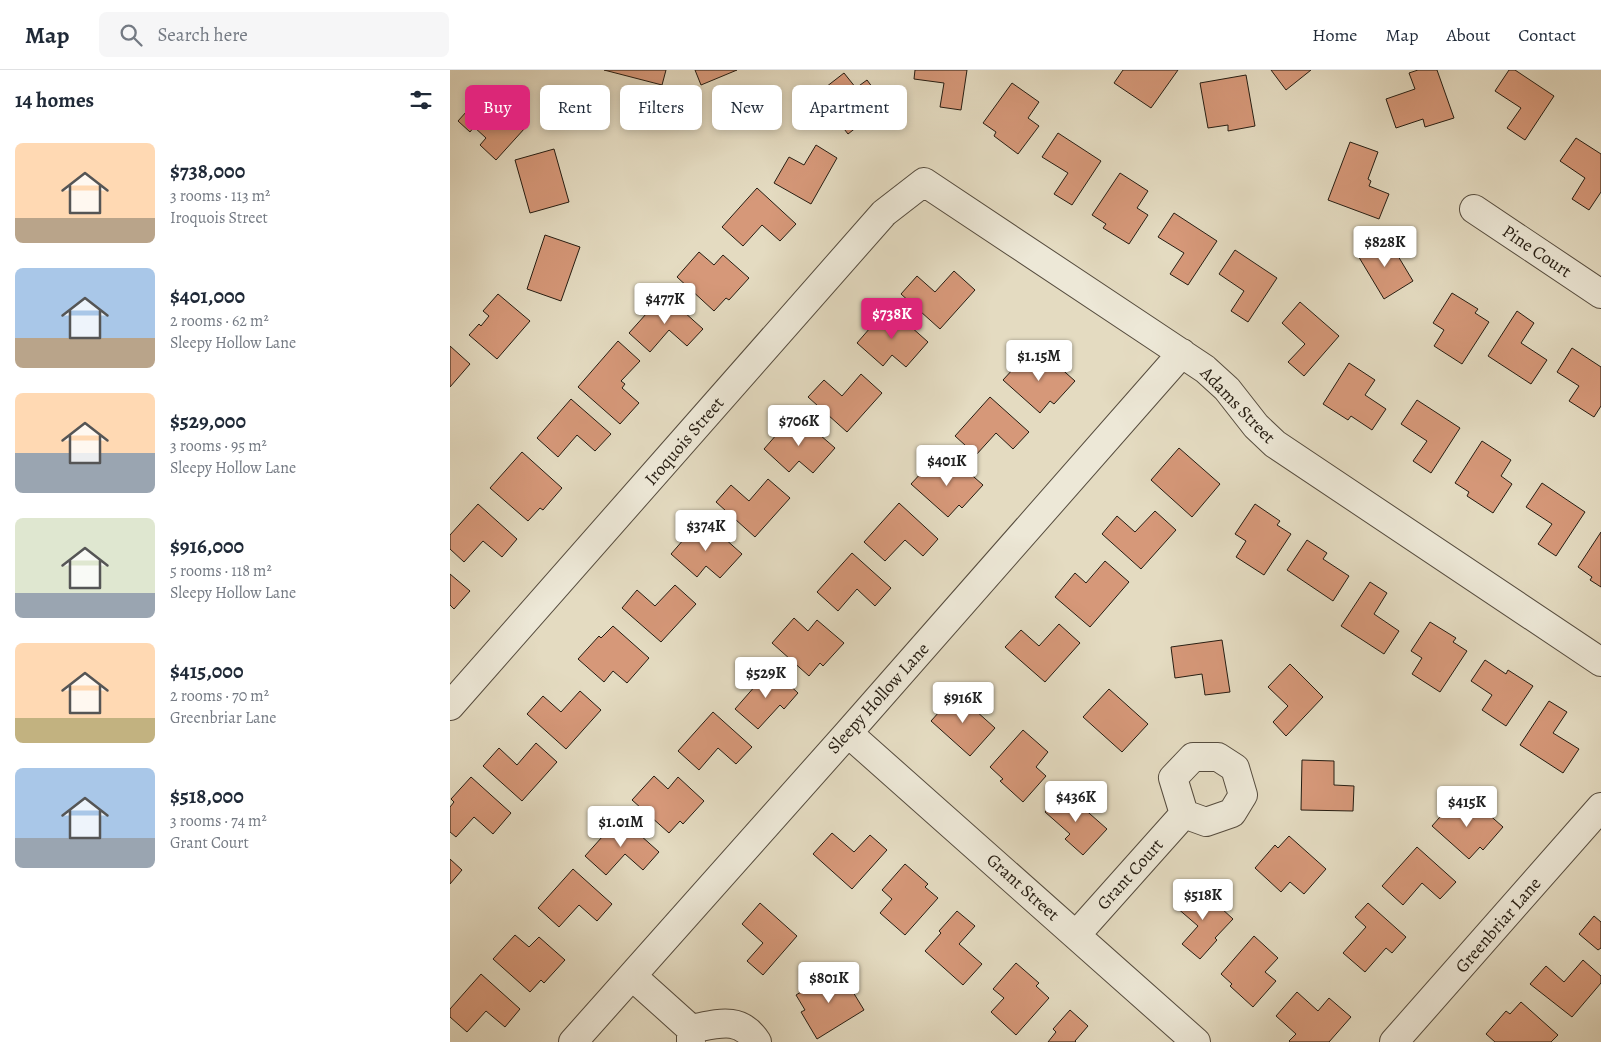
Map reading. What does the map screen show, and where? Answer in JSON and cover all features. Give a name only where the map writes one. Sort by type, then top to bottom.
[{"type":"street","name":"Adams Street","points":[[924,182],[1205,369],[1226,389],[1256,426],[1275,444],[1601,662]]},
{"type":"street","name":"Iroquois Street","points":[[450,706],[884,213],[924,182]]},
{"type":"street","name":"Pine Court","points":[[1474,209],[1601,294]]},
{"type":"street","name":"Sleepy Hollow Lane","points":[[573,1042],[1182,353]]},
{"type":"street","name":"Grant Street","points":[[848,733],[1196,1042]]},
{"type":"street","name":"Greenbriar Lane","points":[[1394,1042],[1601,807]]},
{"type":"street","name":"Grant Court","points":[[1076,935],[1184,814]]},
{"type":"street","points":[[632,976],[691,1036],[730,1022],[747,1030],[757,1042]]},
{"type":"building","points":[[604,70],[666,70],[662,85]]},
{"type":"building","points":[[695,70],[737,70],[701,85]]},
{"type":"building","points":[[915,70],[967,70],[961,110],[940,107],[944,83],[914,79]]},
{"type":"building","points":[[1123,70],[1178,70],[1151,108],[1114,83]]},
{"type":"building","points":[[1271,70],[1311,70],[1286,90]]},
{"type":"building","points":[[1418,70],[1437,70],[1454,118],[1425,127],[1423,119],[1396,128],[1386,99],[1415,89],[1409,73]]},
{"type":"building","points":[[1509,70],[1515,70],[1554,96],[1525,140],[1507,128],[1521,108],[1495,91]]},
{"type":"building","points":[[844,73],[854,85],[829,85]]},
{"type":"building","points":[[1246,75],[1255,126],[1228,131],[1228,125],[1208,128],[1200,83]]},
{"type":"building","points":[[867,80],[871,85],[860,85]]},
{"type":"building","points":[[1012,83],[1039,102],[1028,118],[1039,126],[1018,154],[994,136],[996,132],[983,123]]},
{"type":"building","points":[[465,113],[465,127],[458,121]]},
{"type":"building","points":[[477,130],[523,130],[496,160],[480,145],[486,138]]},
{"type":"building","points":[[845,130],[853,130],[848,134]]},
{"type":"building","points":[[1058,133],[1101,161],[1072,205],[1054,194],[1068,173],[1042,157]]},
{"type":"building","points":[[1576,138],[1601,154],[1601,192],[1589,210],[1572,199],[1585,178],[1560,161]]},
{"type":"building","points":[[1350,142],[1378,152],[1368,179],[1371,181],[1369,186],[1389,194],[1379,219],[1328,200]]},
{"type":"building","points":[[816,145],[837,158],[811,204],[774,183],[789,157],[804,165]]},
{"type":"building","points":[[554,149],[569,202],[530,213],[515,160]]},
{"type":"building","points":[[1120,173],[1148,191],[1137,208],[1148,215],[1129,244],[1103,228],[1106,224],[1092,215]]},
{"type":"building","points":[[757,188],[796,224],[780,241],[762,225],[743,246],[722,227]]},
{"type":"building","points":[[1174,213],[1217,241],[1188,285],[1170,274],[1184,253],[1158,237]]},
{"type":"building","points":[[545,235],[580,247],[561,301],[527,289]]},
{"type":"building","points":[[1386,236],[1413,281],[1384,299],[1357,254]]},
{"type":"building","points":[[1235,250],[1277,278],[1248,322],[1231,311],[1244,291],[1219,274]]},
{"type":"building","points":[[699,252],[714,265],[723,255],[749,278],[729,300],[726,298],[714,311],[677,277]]},
{"type":"building","points":[[954,271],[975,290],[940,329],[901,294],[917,276],[935,292]]},
{"type":"building","points":[[1452,293],[1478,309],[1475,313],[1489,322],[1462,364],[1434,346],[1444,330],[1433,323]]},
{"type":"building","points":[[498,294],[530,321],[497,359],[469,335],[479,324],[481,326],[489,316],[483,311]]},
{"type":"building","points":[[664,294],[703,329],[687,346],[669,330],[650,352],[629,333]]},
{"type":"building","points":[[1300,302],[1339,336],[1304,376],[1288,362],[1305,344],[1282,323]]},
{"type":"building","points":[[892,310],[928,342],[906,367],[892,355],[883,366],[857,343],[877,320],[880,322]]},
{"type":"building","points":[[1517,311],[1534,323],[1521,343],[1547,360],[1531,384],[1488,356]]},
{"type":"building","points":[[618,341],[640,361],[621,381],[625,384],[622,388],[639,403],[620,424],[578,387]]},
{"type":"building","points":[[450,346],[470,364],[450,387]]},
{"type":"building","points":[[1572,348],[1601,367],[1601,406],[1594,417],[1569,401],[1579,386],[1557,372]]},
{"type":"building","points":[[1025,356],[1039,368],[1048,357],[1075,381],[1054,404],[1050,401],[1040,413],[1003,380]]},
{"type":"building","points":[[1349,363],[1375,380],[1365,395],[1386,409],[1372,430],[1351,416],[1348,420],[1323,404]]},
{"type":"building","points":[[861,374],[882,393],[847,432],[808,397],[824,380],[842,396]]},
{"type":"building","points":[[990,397],[1029,432],[1013,449],[996,433],[976,455],[955,436]]},
{"type":"building","points":[[571,399],[611,434],[595,451],[577,435],[558,457],[537,438]]},
{"type":"building","points":[[1417,400],[1460,428],[1431,473],[1413,461],[1427,441],[1401,424]]},
{"type":"building","points":[[798,416],[835,448],[813,473],[799,461],[789,472],[764,449],[784,426],[787,428]]},
{"type":"building","points":[[1482,441],[1511,460],[1501,476],[1512,484],[1493,513],[1467,496],[1469,492],[1455,483]]},
{"type":"building","points":[[1179,448],[1220,484],[1192,517],[1151,480]]},
{"type":"building","points":[[522,452],[562,488],[543,510],[540,508],[528,521],[490,488]]},
{"type":"building","points":[[933,460],[947,473],[957,462],[983,485],[962,508],[959,505],[948,517],[911,484]]},
{"type":"building","points":[[768,479],[790,498],[755,537],[716,502],[731,485],[749,501]]},
{"type":"building","points":[[1542,483],[1585,512],[1556,556],[1538,544],[1552,524],[1526,507]]},
{"type":"building","points":[[899,503],[938,539],[923,556],[905,540],[885,561],[864,542]]},
{"type":"building","points":[[478,504],[517,539],[502,557],[483,541],[464,562],[450,549],[450,535]]},
{"type":"building","points":[[1255,504],[1280,521],[1277,525],[1291,534],[1264,575],[1236,557],[1246,541],[1235,534]]},
{"type":"building","points":[[1155,511],[1176,530],[1141,569],[1102,534],[1117,516],[1135,532]]},
{"type":"building","points":[[705,521],[742,554],[720,578],[706,566],[697,577],[671,554],[691,531],[694,534]]},
{"type":"building","points":[[1601,532],[1601,587],[1590,580],[1592,577],[1578,567]]},
{"type":"building","points":[[1307,540],[1327,553],[1323,559],[1349,576],[1333,601],[1287,570]]},
{"type":"building","points":[[852,553],[891,588],[875,606],[857,589],[838,611],[817,592]]},
{"type":"building","points":[[1105,561],[1129,582],[1090,627],[1055,597],[1075,573],[1086,583]]},
{"type":"building","points":[[450,574],[470,591],[454,609],[450,605]]},
{"type":"building","points":[[1370,582],[1387,593],[1374,614],[1399,631],[1384,654],[1341,626]]},
{"type":"building","points":[[675,585],[696,604],[661,642],[622,608],[637,590],[655,606]]},
{"type":"building","points":[[794,618],[808,631],[817,620],[844,643],[823,666],[820,663],[809,676],[772,643]]},
{"type":"building","points":[[1430,622],[1456,638],[1453,642],[1467,651],[1440,692],[1412,674],[1422,658],[1411,651]]},
{"type":"building","points":[[1059,624],[1080,643],[1045,682],[1005,647],[1021,630],[1039,646]]},
{"type":"building","points":[[613,626],[649,658],[627,683],[613,671],[604,682],[578,659],[599,636],[601,638]]},
{"type":"building","points":[[1222,640],[1230,692],[1205,695],[1202,674],[1175,678],[1171,647]]},
{"type":"building","points":[[1485,660],[1506,674],[1508,670],[1533,686],[1506,726],[1482,710],[1492,695],[1471,681]]},
{"type":"building","points":[[1290,664],[1323,697],[1286,736],[1273,722],[1288,706],[1268,687]]},
{"type":"building","points":[[771,668],[798,693],[784,709],[780,705],[758,729],[735,709]]},
{"type":"building","points":[[1109,689],[1148,724],[1122,752],[1083,717]]},
{"type":"building","points":[[580,691],[601,710],[566,749],[527,714],[543,696],[561,712]]},
{"type":"building","points":[[956,693],[995,728],[970,756],[931,721]]},
{"type":"building","points":[[1549,701],[1567,712],[1553,733],[1579,749],[1563,773],[1520,745]]},
{"type":"building","points":[[713,712],[752,747],[736,764],[718,748],[699,770],[678,751]]},
{"type":"building","points":[[1023,730],[1048,752],[1036,767],[1046,776],[1023,802],[1000,781],[1003,779],[990,767]]},
{"type":"building","points":[[536,743],[557,762],[522,801],[483,766],[499,748],[517,765]]},
{"type":"building","points":[[1302,760],[1334,761],[1334,785],[1354,786],[1353,811],[1301,810]]},
{"type":"building","points":[[654,776],[668,789],[678,777],[704,801],[683,824],[680,821],[669,833],[632,800]]},
{"type":"building","points":[[471,777],[511,813],[493,834],[474,817],[456,837],[450,832],[450,807],[454,802],[451,799]]},
{"type":"building","points":[[1064,791],[1107,829],[1083,855],[1065,839],[1070,834],[1045,812]]},
{"type":"building","points":[[1454,801],[1468,814],[1477,804],[1503,827],[1483,850],[1480,847],[1469,859],[1432,826]]},
{"type":"building","points":[[620,817],[659,852],[643,870],[625,854],[606,875],[585,856]]},
{"type":"building","points":[[832,833],[854,852],[870,835],[887,850],[852,889],[813,854]]},
{"type":"building","points":[[1289,836],[1326,869],[1304,894],[1290,882],[1281,892],[1255,868],[1275,845],[1278,848]]},
{"type":"building","points":[[1417,847],[1456,882],[1440,899],[1422,883],[1403,905],[1382,886]]},
{"type":"building","points":[[450,859],[462,870],[450,884]]},
{"type":"building","points":[[905,864],[928,884],[925,887],[938,898],[905,935],[880,913],[892,899],[882,890]]},
{"type":"building","points":[[573,869],[612,904],[597,921],[579,905],[559,927],[538,908]]},
{"type":"building","points":[[1196,885],[1233,919],[1215,938],[1217,940],[1200,959],[1182,944],[1198,926],[1176,907]]},
{"type":"building","points":[[760,903],[797,936],[763,975],[747,961],[763,943],[742,924]]},
{"type":"building","points":[[1368,903],[1406,937],[1392,953],[1386,948],[1365,972],[1343,953],[1366,927],[1355,917]]},
{"type":"building","points":[[957,911],[975,926],[959,944],[982,964],[963,985],[925,951],[941,933],[939,931]]},
{"type":"building","points":[[1594,916],[1601,922],[1601,948],[1598,950],[1579,934]]},
{"type":"building","points":[[515,935],[529,947],[539,937],[565,960],[544,983],[541,980],[530,992],[493,959]]},
{"type":"building","points":[[1254,936],[1278,958],[1265,972],[1276,981],[1253,1007],[1230,986],[1232,984],[1221,974]]},
{"type":"building","points":[[1583,960],[1601,976],[1601,983],[1572,1017],[1530,984],[1546,966],[1564,982]]},
{"type":"building","points":[[1016,963],[1039,983],[1036,986],[1049,998],[1016,1035],[991,1012],[1004,998],[993,989]]},
{"type":"building","points":[[839,969],[864,1010],[817,1039],[801,1012],[805,1010],[796,995]]},
{"type":"building","points":[[481,974],[520,1009],[505,1027],[486,1011],[467,1032],[450,1017],[450,1009]]},
{"type":"building","points":[[1297,992],[1318,1011],[1329,998],[1351,1017],[1329,1042],[1290,1042],[1296,1034],[1276,1016]]},
{"type":"building","points":[[1521,1002],[1558,1035],[1551,1042],[1495,1042],[1486,1034],[1506,1011],[1510,1014]]},
{"type":"building","points":[[1070,1010],[1088,1026],[1076,1042],[1048,1042],[1056,1032],[1053,1029]]}]
